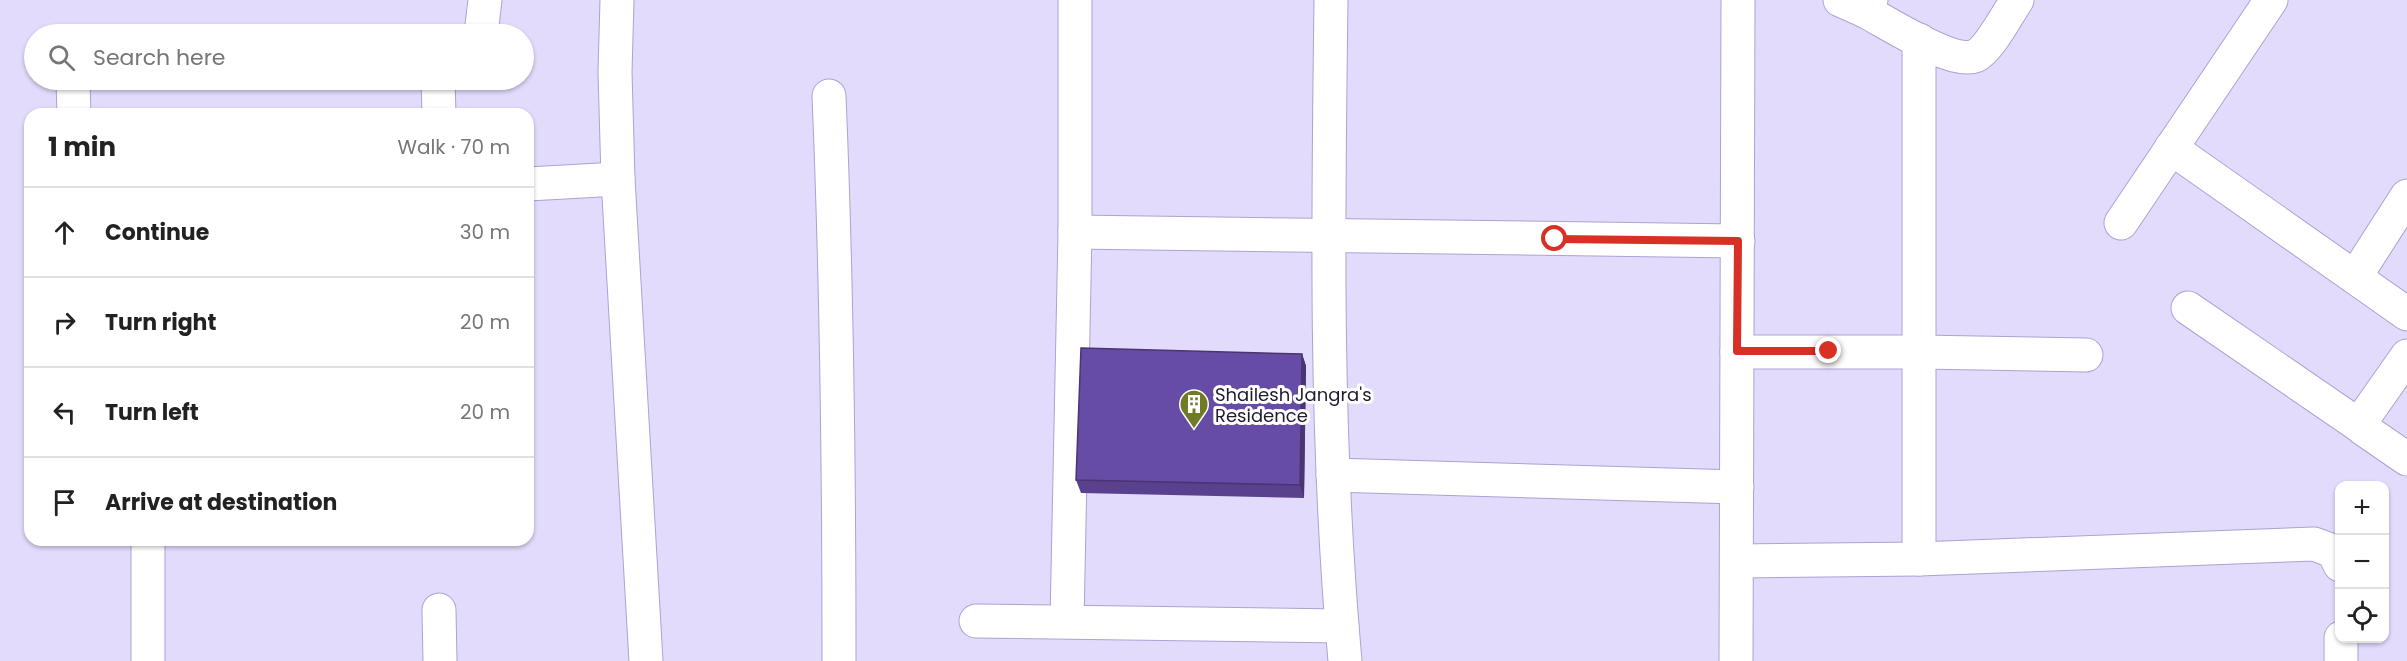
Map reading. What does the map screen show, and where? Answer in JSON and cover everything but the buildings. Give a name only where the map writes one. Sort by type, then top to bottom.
[{"type":"street","points":[[482,24],[484,0]]},
{"type":"street","points":[[617,0],[615,72],[618,179],[646,661]]},
{"type":"street","points":[[1067,621],[1075,232],[1075,0]]},
{"type":"street","points":[[1331,0],[1327,236],[1333,475],[1345,661]]},
{"type":"street","points":[[1736,661],[1738,0]]},
{"type":"street","points":[[1859,4],[1919,40],[1959,58],[1976,55],[1988,44],[2017,0]]},
{"type":"street","points":[[2121,223],[2271,0]]},
{"type":"street","points":[[1919,40],[1920,559]]},
{"type":"street","points":[[73,90],[74,108]]},
{"type":"street","points":[[438,90],[439,108]]},
{"type":"street","points":[[828,96],[836,261],[839,396],[839,661]]},
{"type":"street","points":[[2171,148],[2407,314]]},
{"type":"street","points":[[534,184],[618,179]]},
{"type":"street","points":[[2355,277],[2407,196]]},
{"type":"street","points":[[1075,232],[1738,241]]},
{"type":"street","points":[[2188,308],[2407,459]]},
{"type":"street","points":[[1737,351],[1921,351],[2086,355]]},
{"type":"street","points":[[2360,426],[2362,419],[2407,356]]},
{"type":"street","points":[[1333,475],[1737,487]]},
{"type":"street","points":[[1737,561],[1920,559],[2314,544],[2333,551],[2335,555]]},
{"type":"street","points":[[148,546],[148,661]]},
{"type":"street","points":[[439,610],[440,661]]},
{"type":"street","points":[[976,621],[1342,626]]},
{"type":"street","points":[[2341,643],[2341,661]]},
{"type":"place","name":"Shailesh Jangra's Residence","points":[[1194,430]]},
{"type":"route","points":[[1555,239],[1738,241],[1737,351],[1829,351]]}]
